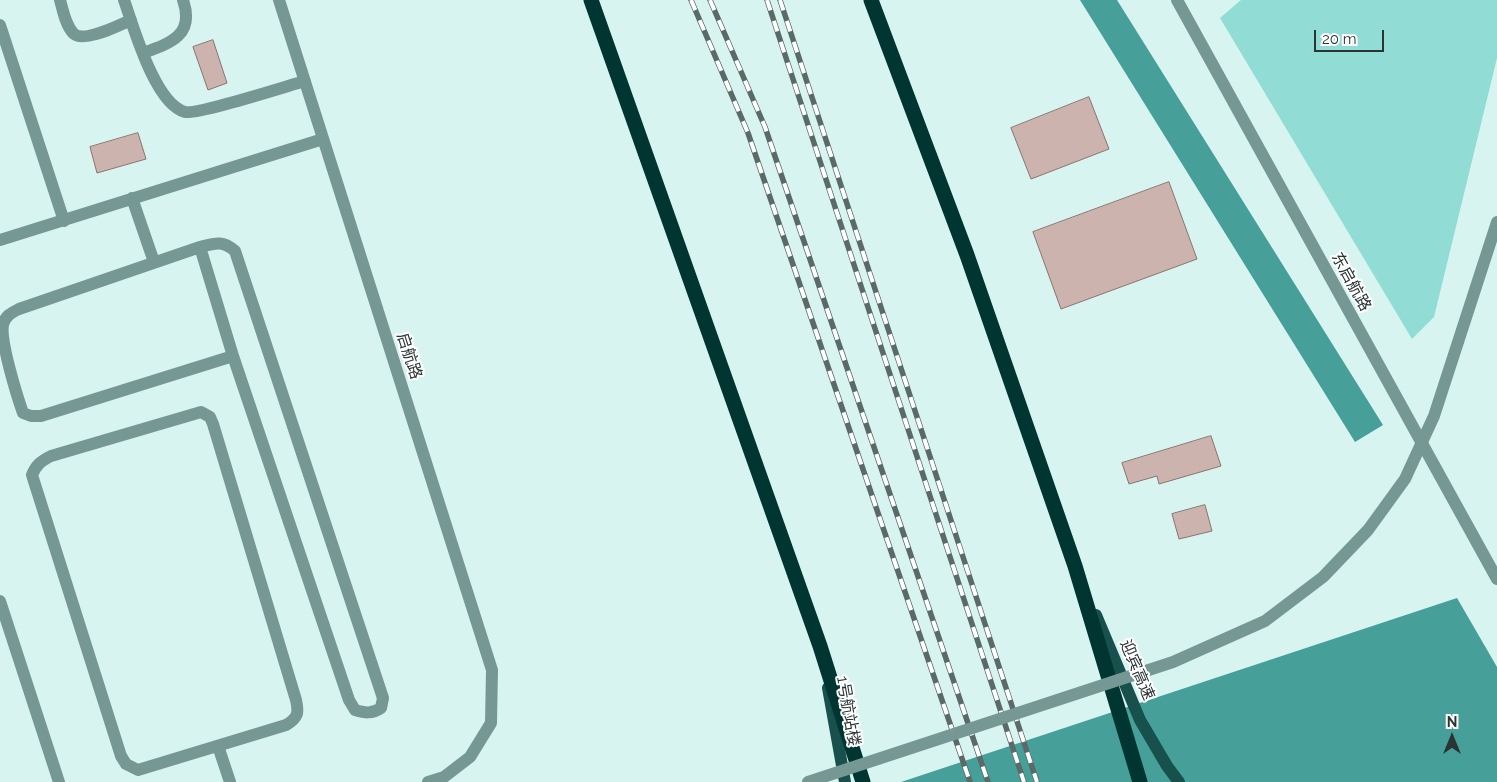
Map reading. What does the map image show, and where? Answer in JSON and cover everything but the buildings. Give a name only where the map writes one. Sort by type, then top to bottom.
[{"type":"highway","points":[[590,0],[603,31],[820,646],[863,782]]},
{"type":"highway","points":[[871,0],[968,255],[1075,566],[1140,782]]},
{"type":"main road","name":"迎宾高速","points":[[1075,566],[1140,720],[1167,766],[1179,782]]},
{"type":"main road","name":"1号航站楼","points":[[820,646],[845,782]]},
{"type":"street","points":[[60,0],[69,28],[74,35],[81,37],[89,36],[131,20]]},
{"type":"street","points":[[124,0],[143,53],[162,94],[172,105],[186,112],[206,109],[304,82]]},
{"type":"street","points":[[143,53],[179,35],[185,27],[187,18],[183,0]]},
{"type":"street","name":"启航路","points":[[279,0],[492,670],[490,724],[470,757],[444,777],[428,782]]},
{"type":"street","name":"东启航路","points":[[1177,0],[1497,579]]},
{"type":"street","points":[[0,25],[64,221]]},
{"type":"street","points":[[0,240],[323,139]]},
{"type":"street","points":[[132,198],[154,262]]},
{"type":"street","points":[[808,782],[1173,662],[1265,621],[1323,577],[1368,530],[1405,479],[1434,416],[1497,222]]},
{"type":"street","points":[[200,247],[233,356],[349,700],[355,710],[366,714],[376,712],[381,708],[383,698],[235,251],[228,244],[220,243],[200,247],[18,309],[7,316],[3,324],[2,336],[18,399],[23,413],[32,416],[41,416],[233,356]]},
{"type":"street","points":[[201,412],[210,417],[298,709],[298,716],[286,725],[218,746],[138,770],[126,764],[34,485],[32,475],[35,467],[41,461],[51,456],[142,431],[194,413],[201,412]]},
{"type":"street","points":[[0,601],[59,782]]},
{"type":"street","points":[[218,746],[230,782]]},
{"type":"shaded area","points":[[1080,0],[1117,0],[1383,425],[1355,442]]},
{"type":"shaded area","points":[[1241,0],[1497,0],[1497,58],[1434,317],[1412,339],[1220,18]]},
{"type":"shaded area","points":[[1457,598],[1497,667],[1497,782],[901,782]]},
{"type":"railway","points":[[691,0],[748,133],[970,782]]},
{"type":"railway","points":[[710,0],[765,127],[988,782]]},
{"type":"railway","points":[[767,0],[1024,782]]},
{"type":"railway","points":[[780,0],[1037,782]]}]
